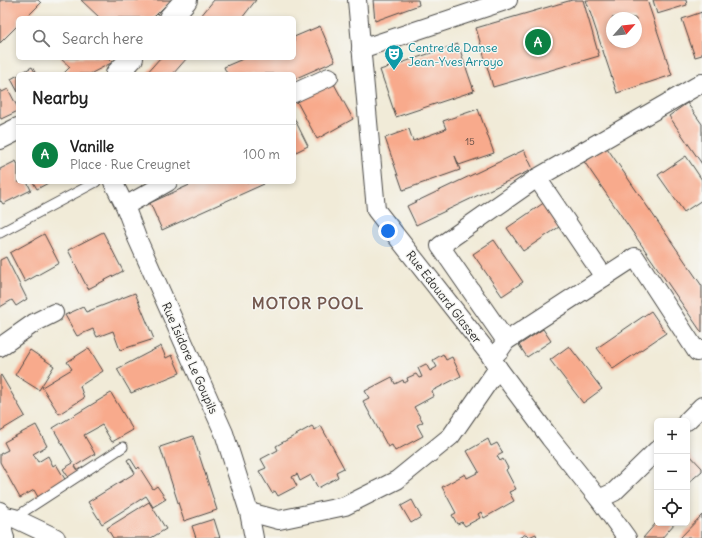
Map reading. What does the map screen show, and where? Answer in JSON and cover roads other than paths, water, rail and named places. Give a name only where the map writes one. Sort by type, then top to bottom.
[{"type":"main road","points":[[172,16],[186,0]]},
{"type":"main road","points":[[119,72],[130,60]]},
{"type":"main road","points":[[0,138],[16,130]]},
{"type":"street","name":"Rue Edouard Glasser","points":[[357,0],[376,210],[493,361],[550,438],[599,499],[627,538]]},
{"type":"street","points":[[361,49],[508,0]]},
{"type":"street","points":[[296,93],[329,76]]},
{"type":"street","points":[[506,341],[440,246],[537,178],[702,83]]},
{"type":"street","points":[[537,178],[604,277]]},
{"type":"street","name":"Rue Isidore Le Goupils","points":[[114,184],[224,433],[249,512],[254,538]]},
{"type":"street","points":[[125,206],[164,184]]},
{"type":"street","points":[[249,512],[279,520],[337,508],[345,506],[397,480],[451,436],[493,361],[506,341],[635,257],[697,352],[702,349]]},
{"type":"street","points":[[0,347],[34,323],[54,313]]},
{"type":"street","points":[[690,418],[702,406]]},
{"type":"street","points":[[599,499],[614,492],[654,453]]},
{"type":"street","points":[[5,538],[3,534],[5,515],[56,538]]},
{"type":"lane","points":[[0,233],[92,184]]},
{"type":"lane","points":[[5,515],[123,447]]},
{"type":"place","name":"Vanille","points":[[538,42]]},
{"type":"place","name":"Centre de Danse Jean-Yves Arroyo","points":[[394,71]]},
{"type":"district","name":"MOTOR POOL","points":[[308,303]]}]
